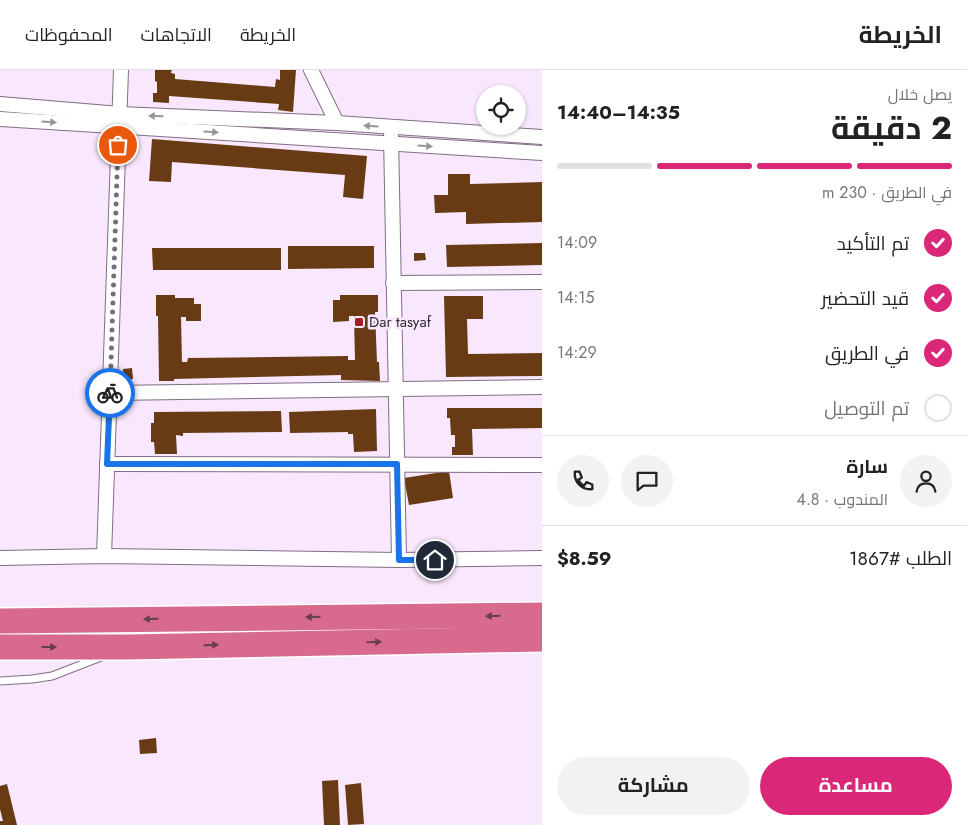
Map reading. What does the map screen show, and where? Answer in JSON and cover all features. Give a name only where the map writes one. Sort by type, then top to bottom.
[{"type":"highway","points":[[0,621],[542,615]]},
{"type":"highway","points":[[0,647],[542,639]]},
{"type":"street","points":[[104,556],[121,70]]},
{"type":"street","points":[[311,70],[336,123]]},
{"type":"street","points":[[0,104],[119,120],[391,144],[542,153]]},
{"type":"street","points":[[0,119],[336,123],[542,137]]},
{"type":"street","points":[[391,127],[392,283],[397,389],[399,560]]},
{"type":"street","points":[[392,283],[542,282]]},
{"type":"street","points":[[110,393],[542,387]]},
{"type":"street","points":[[107,464],[542,465]]},
{"type":"street","points":[[0,558],[104,556],[399,560],[542,558]]},
{"type":"lane","points":[[0,681],[32,680],[52,676],[128,646]]},
{"type":"building","points":[[155,70],[172,70],[171,73],[175,74],[175,79],[275,87],[276,79],[280,80],[280,70],[296,70],[293,112],[278,110],[279,104],[169,96],[169,103],[153,102],[153,93],[157,93]]},
{"type":"building","points":[[152,139],[367,156],[363,199],[343,197],[345,175],[172,162],[171,182],[149,181]]},
{"type":"building","points":[[448,174],[470,174],[470,184],[542,182],[542,222],[466,224],[466,212],[435,213],[434,195],[448,195]]},
{"type":"building","points":[[542,243],[542,265],[447,267],[446,245]]},
{"type":"building","points":[[288,246],[374,246],[374,268],[288,269]]},
{"type":"building","points":[[152,248],[281,248],[281,270],[153,270]]},
{"type":"building","points":[[414,253],[425,253],[426,260],[414,261]]},
{"type":"building","points":[[156,295],[194,298],[194,304],[201,304],[201,321],[186,321],[186,317],[181,317],[182,362],[187,362],[188,358],[348,356],[348,360],[355,360],[354,316],[349,316],[349,321],[333,322],[333,300],[340,300],[340,295],[378,295],[378,312],[375,312],[377,362],[379,362],[380,381],[341,380],[341,375],[174,379],[174,381],[159,381]]},
{"type":"building","points":[[444,296],[483,296],[483,319],[467,319],[468,354],[542,353],[542,376],[446,377]]},
{"type":"building","points":[[132,368],[133,379],[124,380],[123,369]]},
{"type":"building","points":[[447,408],[542,408],[542,428],[472,429],[473,455],[452,455],[452,447],[455,447],[455,435],[451,435],[450,418],[447,418]]},
{"type":"building","points":[[376,409],[377,451],[354,452],[353,434],[348,434],[348,432],[290,433],[289,412]]},
{"type":"building","points":[[281,411],[282,432],[183,433],[183,436],[176,435],[177,454],[155,454],[154,442],[151,442],[151,423],[154,423],[154,412]]},
{"type":"building","points":[[449,471],[453,498],[409,505],[404,478]]},
{"type":"building","points":[[156,738],[157,753],[140,754],[139,740]]},
{"type":"building","points":[[338,780],[340,825],[324,825],[322,781]]},
{"type":"building","points":[[361,783],[364,824],[348,825],[345,785]]},
{"type":"building","points":[[7,784],[17,825],[0,825],[0,821],[3,821],[0,809],[0,786]]},
{"type":"way so far","points":[[110,393],[118,145]]},
{"type":"place","name":"Dar tasyaf","points":[[359,322]]},
{"type":"route","points":[[110,393],[107,464],[397,464],[399,560],[435,560]]}]
